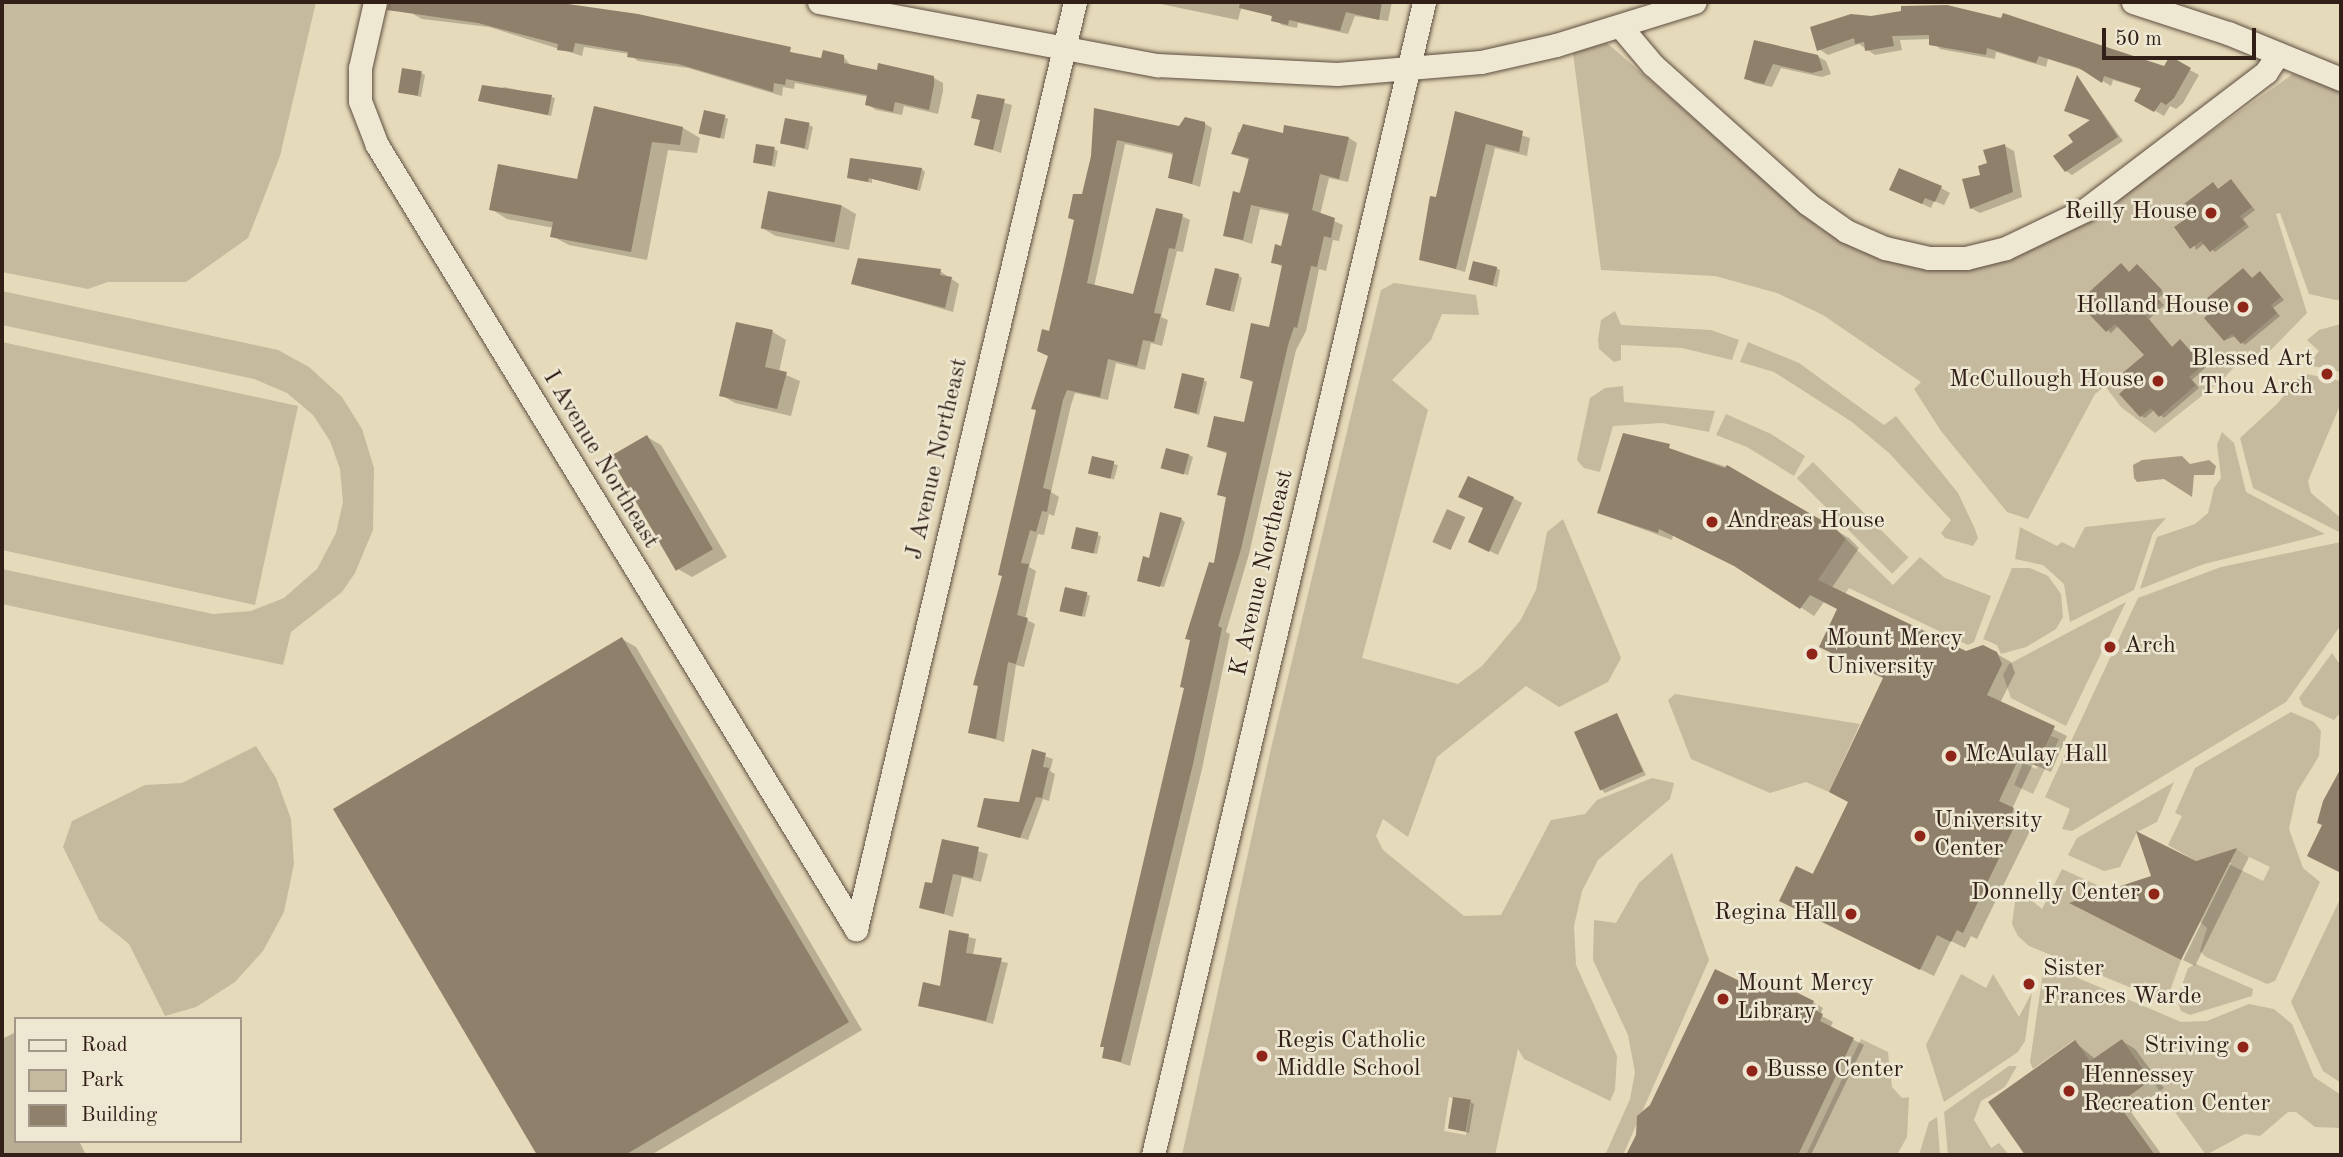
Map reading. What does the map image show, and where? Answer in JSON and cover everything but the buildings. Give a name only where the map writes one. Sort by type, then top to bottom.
[{"type":"street","name":"I Avenue Northeast","points":[[375,2],[360,79],[360,101],[376,145],[856,929]]},
{"type":"street","points":[[819,2],[1063,49],[1237,71],[1337,74],[1481,62],[1620,26],[1695,2]]},
{"type":"street","name":"J Avenue Northeast","points":[[856,929],[1075,2]]},
{"type":"street","name":"K Avenue Northeast","points":[[1153,1155],[1424,2]]},
{"type":"street","points":[[2133,2],[2341,79]]},
{"type":"street","points":[[1620,26],[1653,65],[1808,204],[1846,231],[1885,248],[1929,258],[1966,258],[2006,248],[2085,210],[2266,72],[2278,54]]},
{"type":"green space","points":[[2,2],[316,2],[280,156],[248,238],[186,282],[108,282],[88,289],[2,272]]},
{"type":"green space","points":[[1607,43],[1821,229],[1857,250],[1928,267],[2006,258],[2038,246],[2090,217],[2293,74],[2341,91],[2341,301],[2309,294],[2280,213],[2276,214],[2307,313],[2262,359],[2250,350],[2223,379],[2155,433],[2121,407],[2105,386],[2095,394],[2028,519],[2007,512],[1941,431],[1914,389],[1921,382],[1823,315],[1777,293],[1715,276],[1601,270],[1573,53]]},
{"type":"green space","points":[[1394,283],[1476,295],[1479,315],[1442,314],[1431,340],[1392,380],[1428,410],[1362,658],[1458,684],[1482,666],[1520,621],[1536,590],[1547,532],[1563,519],[1621,658],[1608,682],[1559,707],[1526,686],[1437,757],[1408,837],[1383,819],[1376,836],[1383,850],[1464,916],[1501,915],[1551,820],[1585,814],[1597,800],[1652,778],[1674,783],[1670,799],[1598,860],[1582,891],[1574,926],[1576,965],[1617,1056],[1615,1090],[1610,1101],[1524,1059],[1518,1049],[1495,1155],[1182,1155],[1272,744],[1381,290]],"holes":[[[1449,1097],[1471,1103],[1466,1135],[1444,1131]]]},
{"type":"green space","points":[[2,291],[278,350],[309,367],[342,397],[362,429],[374,468],[373,530],[355,573],[342,592],[291,632],[283,665],[2,604],[2,569],[213,614],[251,611],[284,598],[317,569],[336,533],[343,502],[340,469],[330,441],[313,415],[287,393],[254,379],[2,325]]},
{"type":"green space","points":[[1615,311],[1621,325],[1711,330],[1739,340],[1732,360],[1682,348],[1621,345],[1621,360],[1614,362],[1599,349],[1598,340],[1601,320]]},
{"type":"green space","points":[[2341,324],[2341,372],[2308,365],[2319,351],[2307,340],[2319,330]]},
{"type":"green space","points":[[2,342],[298,406],[255,605],[2,550]]},
{"type":"green space","points":[[1748,342],[1799,363],[1884,425],[1896,416],[1958,493],[1978,538],[1973,546],[1945,538],[1941,533],[1951,520],[1889,453],[1852,422],[1774,372],[1740,362]]},
{"type":"green space","points":[[2302,373],[2341,381],[2341,403],[2308,481],[2311,493],[2341,518],[2341,533],[2253,488],[2240,438],[2278,403]]},
{"type":"green space","points":[[1623,386],[1624,402],[1715,411],[1709,432],[1662,423],[1613,426],[1600,472],[1584,468],[1577,460],[1590,398],[1605,388]]},
{"type":"green space","points":[[1726,414],[1771,434],[1805,456],[1794,476],[1747,447],[1716,435]]},
{"type":"green space","points":[[2222,432],[2234,443],[2246,492],[2325,534],[2204,564],[2140,589],[2157,537],[2195,524],[2208,513],[2214,488],[2221,478],[2217,445]]},
{"type":"green space","points":[[1813,462],[1908,557],[1892,574],[1797,478]]},
{"type":"green space","points":[[2166,518],[2153,533],[2134,590],[2070,622],[2064,584],[2043,565],[2015,559],[2020,527],[2057,546],[2062,542],[2074,548],[2085,527]]},
{"type":"green space","points":[[1846,539],[1893,585],[1920,557],[1945,578],[1991,596],[1974,642],[1968,645],[1849,588],[1843,597],[1815,584]]},
{"type":"green space","points":[[2341,542],[2341,625],[2286,702],[2072,831],[2062,829],[2070,809],[2045,797],[2138,598],[2221,567]]},
{"type":"green space","points":[[2012,568],[2030,568],[2048,576],[2061,594],[2063,617],[2056,629],[2026,647],[2001,654],[1997,645],[1983,639]]},
{"type":"green space","points":[[2126,602],[2066,726],[2011,698],[2003,675],[2009,664]]},
{"type":"green space","points":[[2332,653],[2341,666],[2341,712],[2334,720],[2303,706],[2299,698]]},
{"type":"green space","points":[[1675,694],[1860,724],[1829,792],[1806,782],[1770,793],[1691,759],[1668,700]]},
{"type":"green space","points":[[2291,712],[2314,722],[2321,731],[2319,756],[2297,792],[2289,829],[2303,868],[2320,882],[2275,981],[2267,984],[2206,957],[2200,951],[2207,928],[2200,922],[2229,864],[2263,881],[2270,867],[2237,851],[2196,861],[2168,845],[2182,816],[2175,813],[2195,768]]},
{"type":"green space","points":[[2051,736],[2059,739],[2033,794],[2014,785],[2023,763],[2036,769]]},
{"type":"green space","points":[[256,746],[276,778],[291,819],[294,864],[284,912],[263,951],[235,982],[196,1007],[165,1016],[129,944],[99,920],[63,847],[72,821],[145,785],[182,783]]},
{"type":"green space","points":[[2174,782],[2157,822],[2137,832],[2120,867],[2104,871],[2068,855],[2077,838]]},
{"type":"green space","points":[[1672,853],[1709,960],[1623,1155],[1610,1155],[1606,1153],[1630,1099],[1635,1072],[1628,1035],[1593,960],[1594,920],[1616,923],[1639,883]]},
{"type":"green space","points":[[2062,869],[2108,890],[2082,899],[2077,907],[2181,960],[2166,1002],[2029,946],[2018,936],[2012,924],[2015,902],[2030,899],[2042,909]]},
{"type":"green space","points":[[2341,897],[2341,1083],[2323,1071],[2291,1002]]},
{"type":"green space","points":[[2196,964],[2253,989],[2252,996],[2190,1015],[2181,1011],[2177,999],[2188,968]]},
{"type":"green space","points":[[2050,966],[2181,1022],[2207,1021],[2249,1004],[2274,1009],[2292,1024],[2314,1077],[2341,1095],[2341,1128],[2315,1127],[2296,1112],[2288,1112],[2260,1136],[2245,1134],[2206,1155],[2122,1039],[2090,1061],[2074,1040],[2033,1069],[2030,1062],[2043,972]]},
{"type":"green space","points":[[1961,974],[1986,988],[1993,974],[2019,1017],[2032,992],[2025,1041],[2018,1052],[1944,1102],[1926,1045]]},
{"type":"green space","points":[[1861,1039],[1888,1052],[1892,1087],[1902,1098],[1909,1097],[1907,1137],[1897,1155],[1806,1155]]},
{"type":"green space","points":[[2009,1066],[2017,1066],[2005,1087],[1981,1101],[1974,1120],[1991,1148],[1999,1143],[2009,1155],[1948,1155],[1944,1112]]},
{"type":"green space","points":[[1937,1117],[1940,1155],[1919,1155],[1929,1122]]},
{"type":"shaded area","points":[[2182,456],[2190,464],[2209,460],[2216,466],[2214,475],[2194,475],[2192,497],[2164,479],[2137,482],[2134,478],[2133,465],[2142,460]]},
{"type":"shaded area","points":[[1447,509],[1465,517],[1451,550],[1432,542]]},
{"type":"place","name":"Reilly House","points":[[2211,213]]},
{"type":"place","name":"Holland House","points":[[2243,307]]},
{"type":"place","name":"Blessed Art Thou Arch","points":[[2327,374]]},
{"type":"place","name":"McCullough House","points":[[2158,381]]},
{"type":"place","name":"Andreas House","points":[[1712,522]]},
{"type":"place","name":"Arch","points":[[2110,647]]},
{"type":"place","name":"Mount Mercy University","points":[[1812,654]]},
{"type":"place","name":"McAulay Hall","points":[[1951,756]]},
{"type":"place","name":"University Center","points":[[1920,836]]},
{"type":"place","name":"Donnelly Center","points":[[2154,894]]},
{"type":"place","name":"Regina Hall","points":[[1851,914]]},
{"type":"place","name":"Sister Frances Warde","points":[[2029,984]]},
{"type":"place","name":"Mount Mercy Library","points":[[1723,999]]},
{"type":"place","name":"Striving","points":[[2243,1047]]},
{"type":"place","name":"Regis Catholic Middle School","points":[[1262,1056]]},
{"type":"place","name":"Busse Center","points":[[1752,1071]]},
{"type":"place","name":"Hennessey Recreation Center","points":[[2069,1091]]}]
